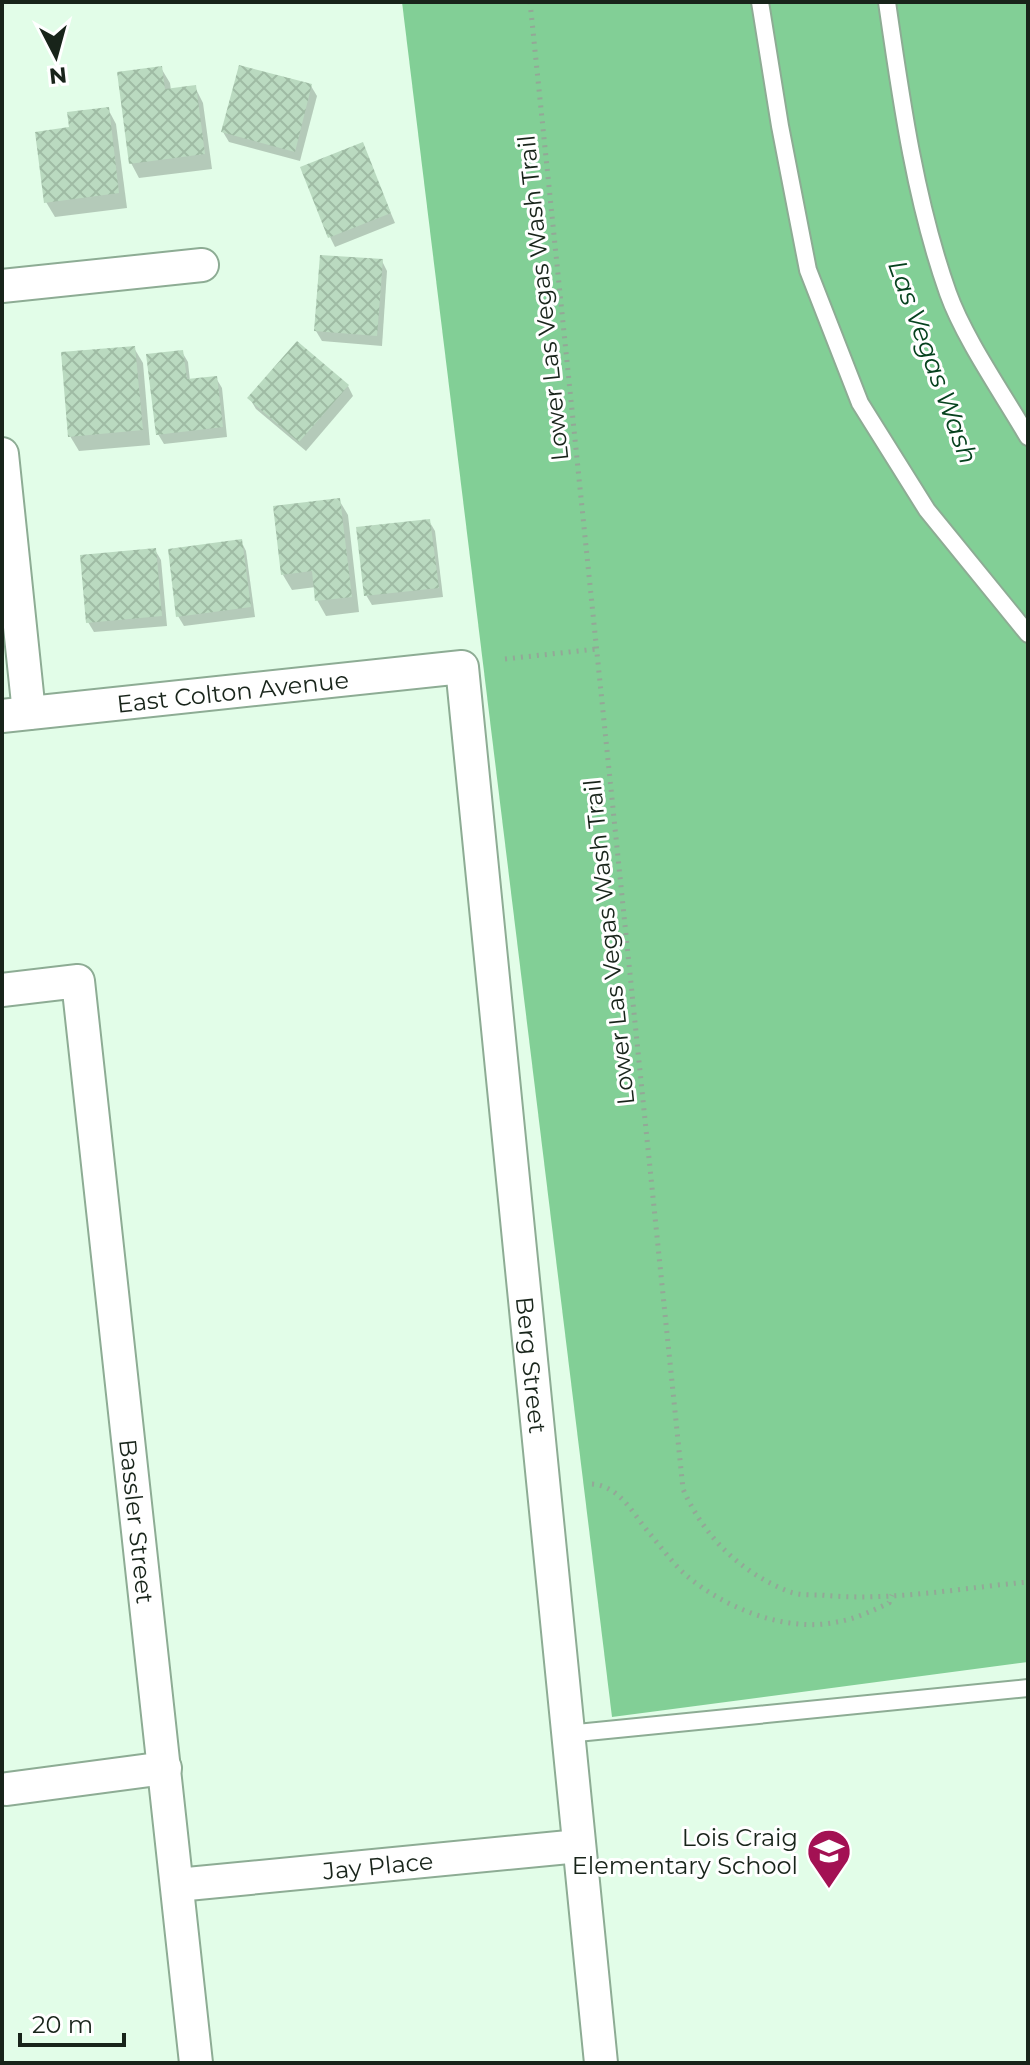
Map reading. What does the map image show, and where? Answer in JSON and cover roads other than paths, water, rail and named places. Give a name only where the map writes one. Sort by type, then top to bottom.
[{"type":"street","points":[[2,286],[202,265]]},
{"type":"street","points":[[2,454],[16,715]]},
{"type":"street","name":"East Colton Avenue","points":[[16,715],[462,667]]},
{"type":"street","name":"Berg Street","points":[[462,667],[601,2063]]},
{"type":"street","name":"Bassler Street","points":[[2,990],[78,981],[196,2063]]},
{"type":"street","points":[[7,1789],[165,1768]]},
{"type":"street","name":"Jay Place","points":[[177,1885],[579,1846]]},
{"type":"lane","points":[[760,2],[808,270],[860,403],[927,510],[1028,634]]},
{"type":"lane","points":[[887,2],[920,194],[948,295],[1028,437]]},
{"type":"lane","points":[[567,1734],[1028,1688]]},
{"type":"water","name":"Las Vegas Wash","points":[[402,2],[1028,2],[1028,1662],[612,1717]]},
{"type":"place","name":"Lois Craig Elementary School","points":[[829,1890]]}]
